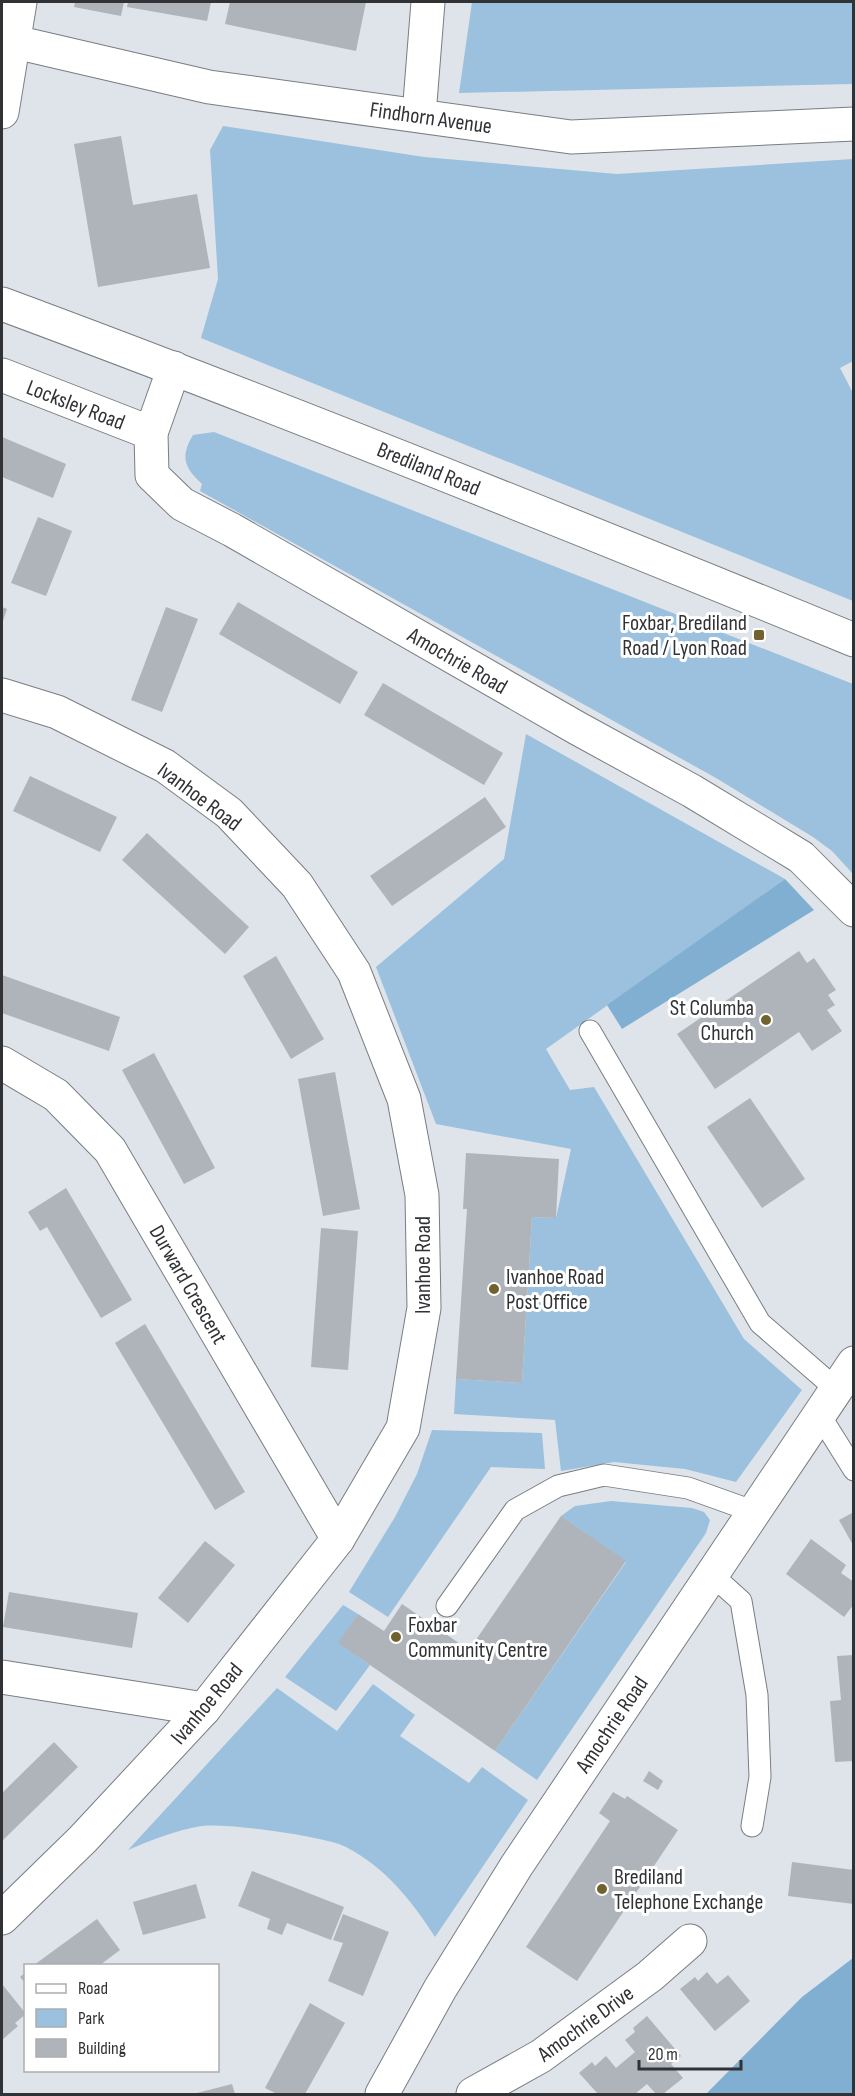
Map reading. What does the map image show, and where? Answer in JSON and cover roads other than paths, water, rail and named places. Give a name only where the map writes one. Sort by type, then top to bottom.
[{"type":"street","points":[[2,112],[20,2]]},
{"type":"street","points":[[419,115],[428,2]]},
{"type":"street","name":"Findhorn Avenue","points":[[15,42],[208,87],[571,137],[854,124]]},
{"type":"street","name":"Brediland Road","points":[[2,303],[174,368],[611,540],[854,640]]},
{"type":"street","name":"Amochrie Road","points":[[174,368],[151,433],[152,474],[182,504],[243,536],[577,728],[692,791],[801,857],[854,910]]},
{"type":"street","name":"Locksley Road","points":[[2,375],[151,433]]},
{"type":"street","name":"Ivanhoe Road","points":[[2,695],[57,712],[165,766],[229,813],[297,885],[354,972],[404,1099],[422,1195],[424,1308],[403,1428],[338,1539],[204,1709],[83,1839],[2,1918]]},
{"type":"street","name":"Durward Crescent","points":[[2,1063],[56,1095],[110,1150],[338,1539]]},
{"type":"street","name":"Amochrie Road","points":[[382,2094],[440,1989],[517,1865],[836,1388]]},
{"type":"street","points":[[2,1677],[204,1709]]},
{"type":"street","name":"Amochrie Drive","points":[[473,2094],[541,2056],[650,1976],[690,1941]]},
{"type":"lane","points":[[590,1031],[760,1323],[836,1388],[854,1470]]},
{"type":"lane","points":[[447,1606],[515,1510],[558,1486],[604,1475],[688,1488],[755,1512]]},
{"type":"lane","points":[[711,1574],[741,1601],[757,1695],[760,1777],[752,1826]]},
{"type":"place","name":"Foxbar, Brediland Road / Lyon Road","points":[[759,635]]},
{"type":"place","name":"St Columba Church","points":[[766,1020]]},
{"type":"place","name":"Ivanhoe Road Post Office","points":[[494,1289]]},
{"type":"place","name":"Foxbar Community Centre","points":[[396,1637]]},
{"type":"place","name":"Brediland Telephone Exchange","points":[[602,1889]]}]
